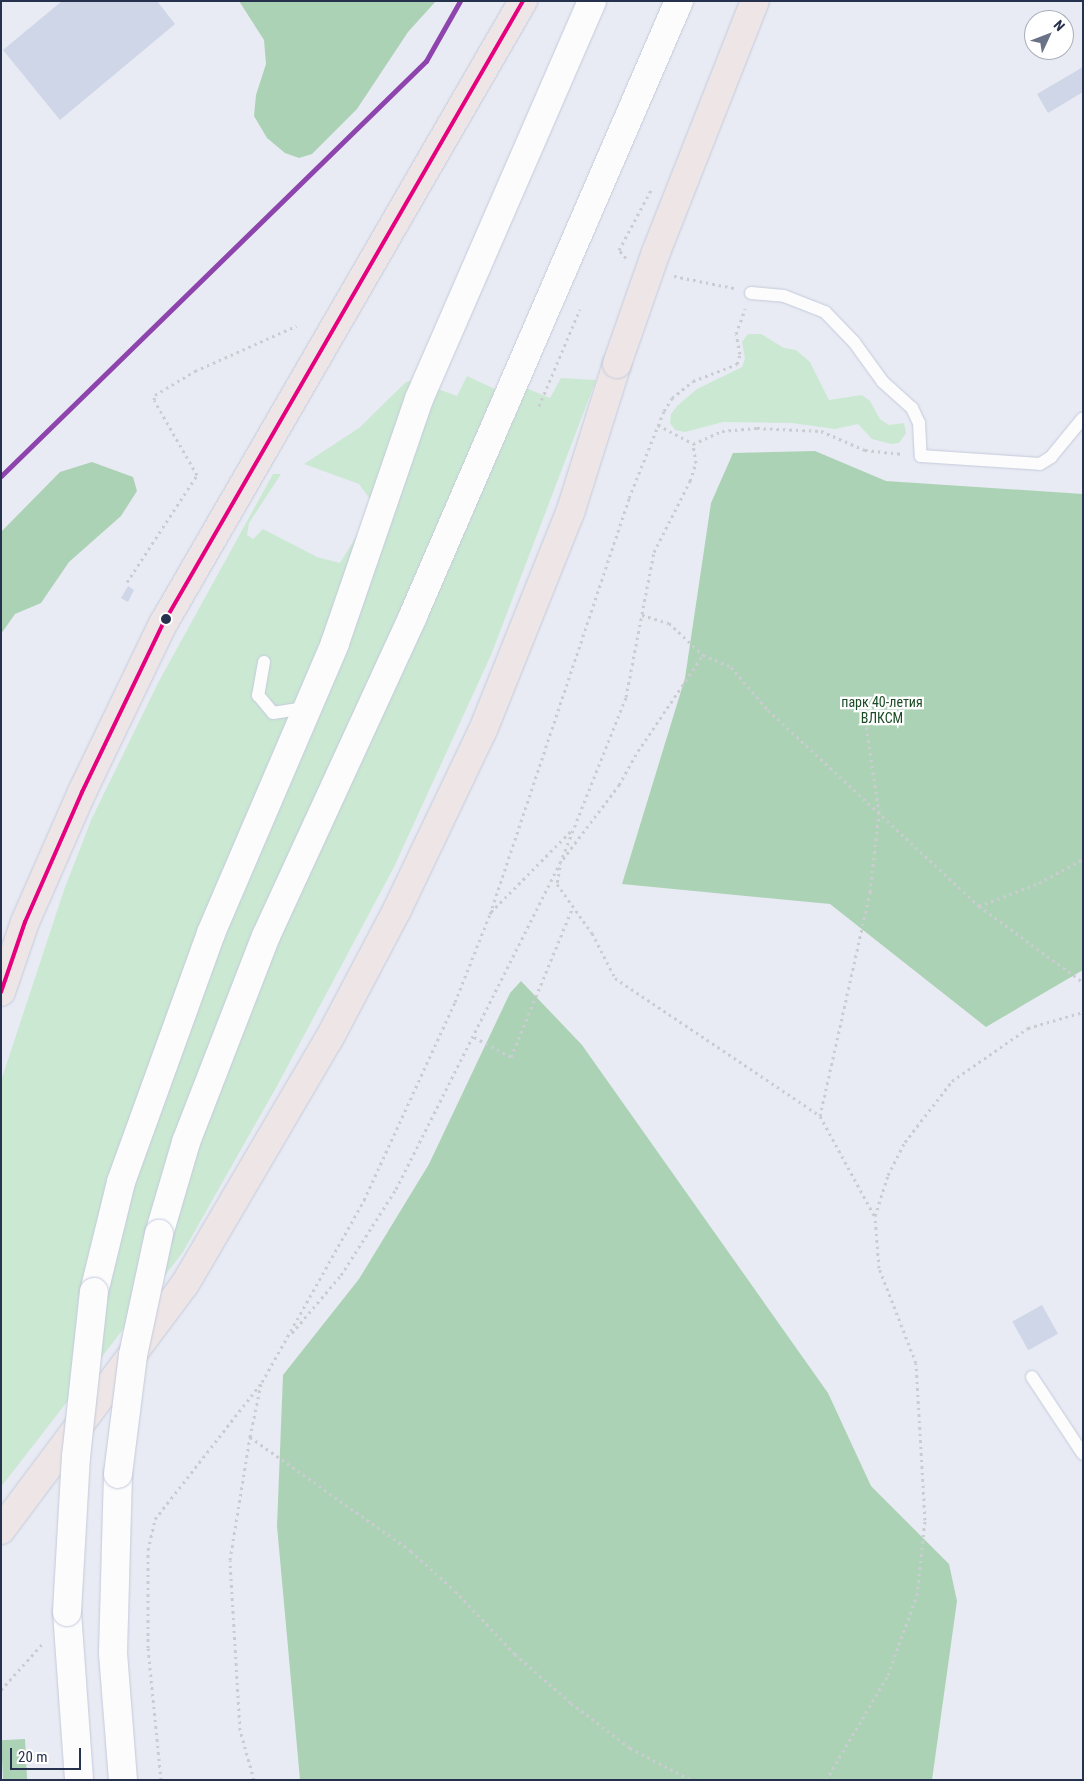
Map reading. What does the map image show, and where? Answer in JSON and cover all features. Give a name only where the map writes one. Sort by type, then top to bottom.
[{"type":"highway","points":[[1,992],[26,922],[82,792],[163,624],[524,1]]},
{"type":"highway","points":[[1,1530],[185,1284],[330,1039],[401,902],[484,730],[570,513],[617,364],[656,252],[755,1]]},
{"type":"main road","points":[[79,1780],[66,1612],[76,1457],[94,1292],[122,1182],[165,1056],[211,933],[334,643],[419,400],[592,1]]},
{"type":"main road","points":[[123,1780],[113,1653],[118,1474],[133,1355],[159,1234],[186,1142],[266,936],[413,616],[679,1]]},
{"type":"lane","points":[[751,293],[784,296],[825,312],[854,342],[884,382],[912,408],[918,424],[921,456],[1040,464],[1055,453],[1083,418]]},
{"type":"lane","points":[[264,662],[258,695],[273,713],[305,708]]},
{"type":"lane","points":[[1032,1377],[1083,1454]]},
{"type":"path","points":[[539,406],[580,309]]},
{"type":"path","points":[[127,582],[198,475],[157,406],[156,394],[196,372],[296,326]]},
{"type":"path","points":[[161,1780],[148,1648],[148,1550],[155,1519],[262,1382],[364,1200],[455,1002],[490,914],[629,498],[658,425],[693,444]]},
{"type":"path","points":[[693,444],[722,431],[766,428],[822,431],[865,450],[921,456]]},
{"type":"path","points":[[287,1339],[341,1275],[396,1189],[560,863],[626,697],[654,552],[696,463],[693,444]]},
{"type":"path","points":[[642,615],[669,623],[703,655],[731,667],[768,710],[980,906],[1083,982]]},
{"type":"path","points":[[703,655],[638,751],[619,785],[560,863],[558,884],[572,909],[592,933],[615,978],[820,1116],[874,1216],[879,1268],[916,1363],[925,1520],[917,1595],[891,1666],[826,1780]]},
{"type":"path","points":[[820,1116],[870,892],[879,813],[863,704]]},
{"type":"path","points":[[490,914],[573,829]]},
{"type":"path","points":[[980,906],[1039,883],[1083,859]]},
{"type":"path","points":[[474,1037],[511,1057],[572,909]]},
{"type":"path","points":[[874,1216],[888,1175],[906,1142],[952,1081],[1028,1028],[1083,1012]]},
{"type":"path","points":[[254,1780],[240,1730],[230,1560],[250,1437],[262,1382]]},
{"type":"path","points":[[250,1437],[411,1551],[455,1591],[515,1654],[571,1703],[630,1748],[692,1780]]},
{"type":"path","points":[[1,1690],[49,1637]]},
{"type":"green space","points":[[239,1],[436,1],[408,32],[357,109],[312,154],[299,158],[285,153],[267,138],[254,116],[256,95],[266,64],[264,40]]},
{"type":"green space","points":[[748,334],[761,334],[784,348],[796,350],[810,362],[829,400],[862,395],[870,401],[880,419],[889,425],[904,423],[906,433],[899,443],[891,444],[872,439],[858,424],[835,429],[792,423],[723,422],[685,432],[675,430],[670,423],[671,414],[677,406],[697,389],[742,367],[745,358],[742,342]]},
{"type":"green space","points":[[467,376],[497,390],[503,378],[550,398],[561,378],[596,380],[491,655],[394,867],[277,1086],[183,1252],[1,1487],[1,1081],[64,890],[92,818],[158,683],[273,474],[281,474],[249,523],[247,535],[253,539],[263,529],[317,557],[340,563],[368,517],[370,499],[359,484],[304,464],[359,428],[406,382],[413,380],[457,396]]},
{"type":"green space","name":"парк 40-летия ВЛКСМ","points":[[815,451],[886,481],[1083,494],[1083,970],[986,1027],[830,904],[622,884],[685,678],[711,503],[733,453]]},
{"type":"green space","points":[[92,462],[133,477],[137,491],[121,516],[69,562],[41,603],[15,614],[1,634],[1,532],[60,472]]},
{"type":"green space","points":[[521,981],[582,1045],[828,1393],[871,1486],[949,1564],[957,1601],[932,1780],[300,1780],[277,1526],[283,1375],[359,1279],[429,1164],[510,993]]},
{"type":"green space","points":[[25,1739],[27,1780],[3,1780],[1,1740]]},
{"type":"building","points":[[62,1],[157,1],[175,24],[60,120],[3,50]]},
{"type":"building","points":[[1083,67],[1083,92],[1048,113],[1037,94]]},
{"type":"building","points":[[128,586],[134,590],[128,602],[121,598]]},
{"type":"building","points":[[1042,1305],[1058,1334],[1028,1350],[1012,1321]]},
{"type":"transit line","points":[[1,476],[426,61],[460,1]]},
{"type":"transit line","points":[[1,992],[25,922],[82,792],[163,624],[523,1]]}]
